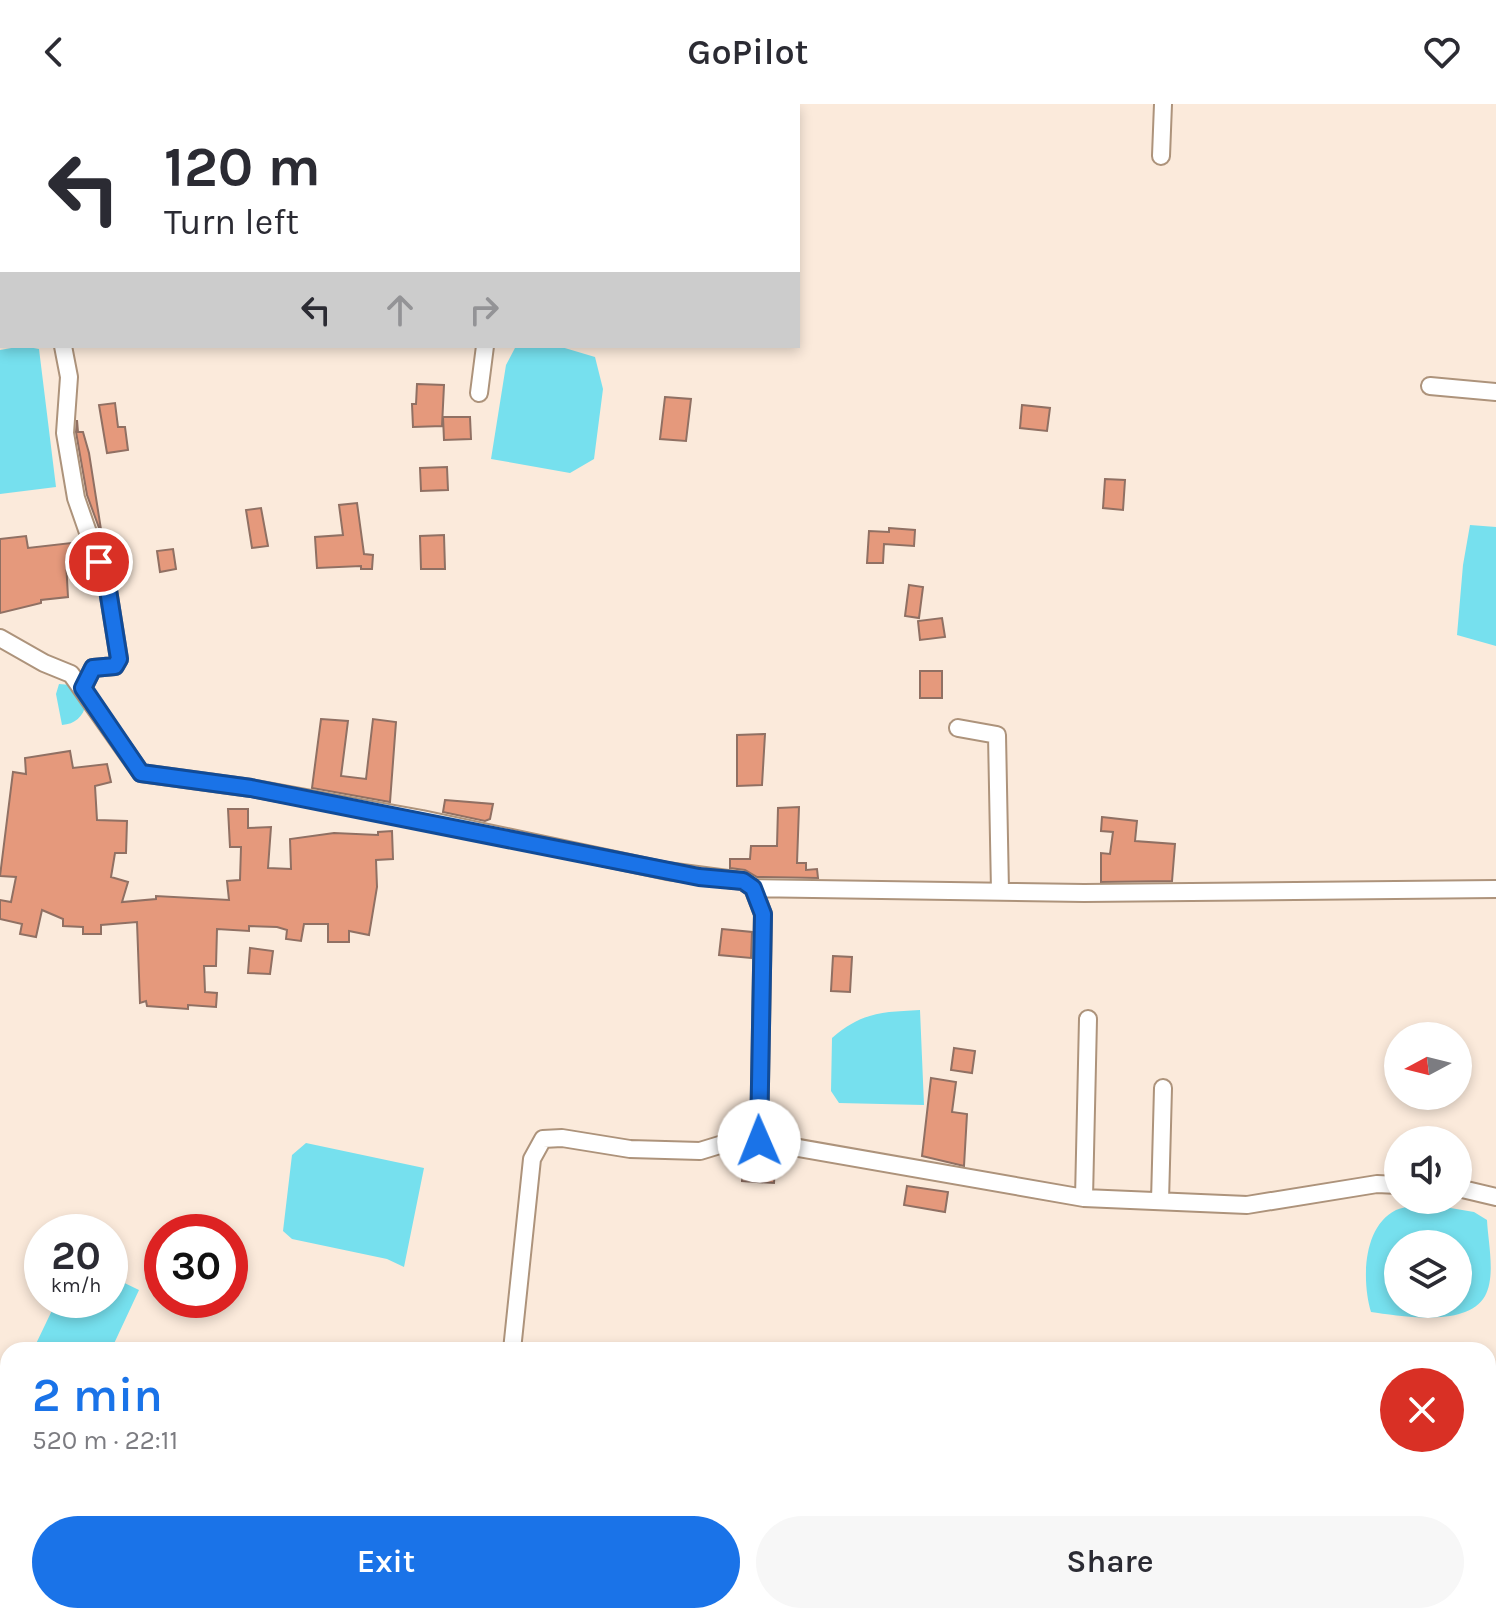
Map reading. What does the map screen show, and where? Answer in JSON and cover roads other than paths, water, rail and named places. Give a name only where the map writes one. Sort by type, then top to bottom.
[{"type":"street","points":[[1161,156],[1163,104]]},
{"type":"street","points":[[63,348],[69,377],[65,433],[76,498],[108,590],[119,659],[115,666],[93,668],[83,688]]},
{"type":"street","points":[[479,393],[485,348]]},
{"type":"street","points":[[1430,386],[1496,392]]},
{"type":"street","points":[[0,638],[71,674],[141,773],[251,788],[406,816],[667,871],[743,881],[753,888],[763,914],[759,1141]]},
{"type":"street","points":[[958,728],[997,735],[1000,891]]},
{"type":"street","points":[[753,888],[1000,891],[1496,889]]},
{"type":"street","points":[[1084,1198],[1088,1019]]},
{"type":"street","points":[[1160,1201],[1163,1088]]},
{"type":"street","points":[[513,1342],[532,1159],[543,1139],[562,1138],[630,1149],[700,1151],[736,1140],[759,1141],[1084,1198],[1247,1205],[1384,1184]]},
{"type":"street","points":[[1472,1191],[1496,1197]]},
{"type":"water","points":[[515,348],[565,348],[595,357],[603,389],[594,459],[570,473],[491,459],[506,365]]},
{"type":"water","points":[[39,349],[56,487],[0,494],[0,350]]},
{"type":"water","points":[[1470,525],[1496,527],[1496,646],[1457,635]]},
{"type":"water","points":[[59,684],[71,685],[86,704],[78,719],[62,725],[56,694]]},
{"type":"water","points":[[920,1010],[924,1105],[839,1103],[831,1091],[832,1038],[863,1018]]},
{"type":"water","points":[[306,1143],[424,1168],[404,1267],[387,1259],[292,1239],[283,1231],[292,1155]]},
{"type":"water","points":[[1472,1212],[1487,1220],[1491,1269],[1485,1296],[1472,1308],[1472,1230],[1384,1230],[1384,1313],[1371,1312],[1366,1286],[1367,1256],[1376,1229],[1390,1214]]},
{"type":"water","points":[[128,1285],[139,1290],[128,1314]]},
{"type":"water","points":[[48,1318],[126,1318],[115,1342],[37,1342]]}]
